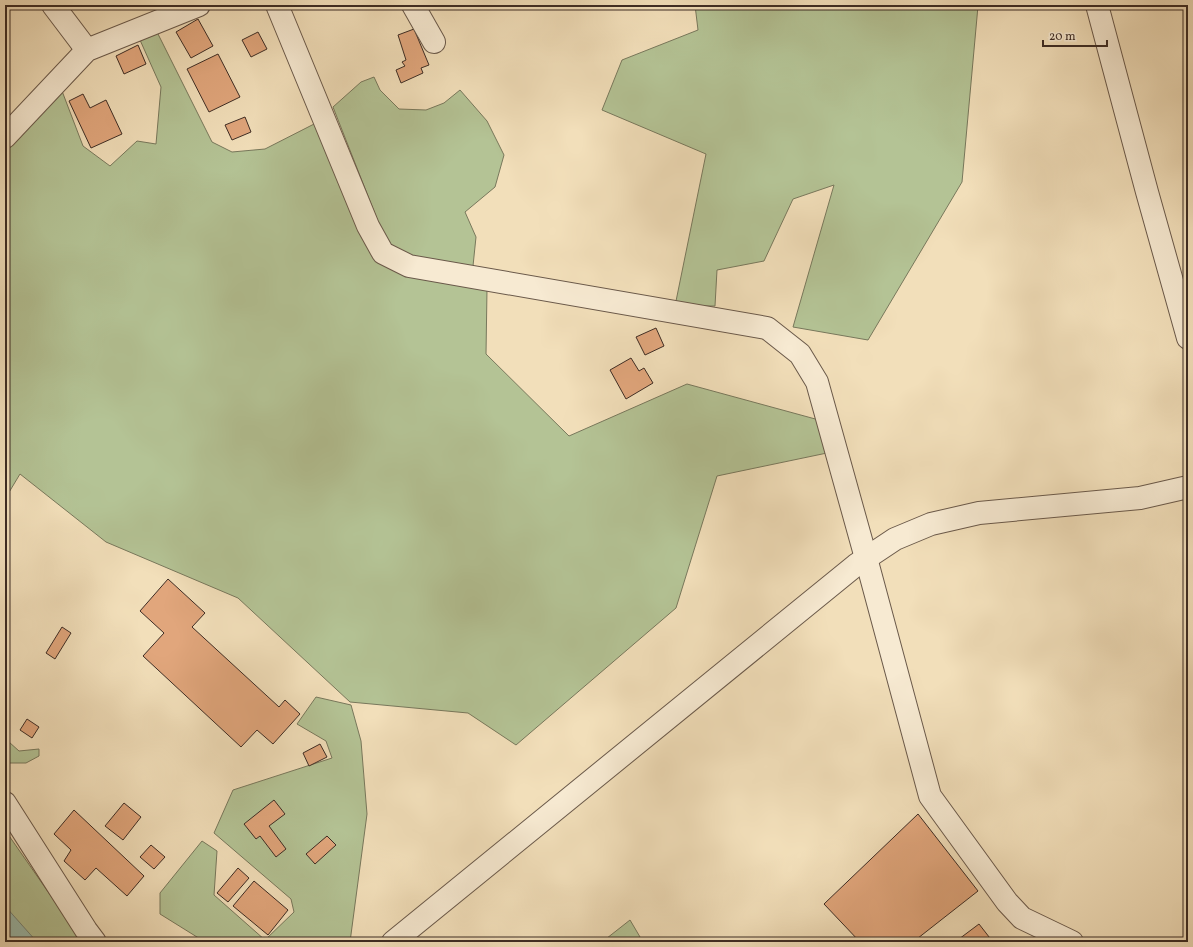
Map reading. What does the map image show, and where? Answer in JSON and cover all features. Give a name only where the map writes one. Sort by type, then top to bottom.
[{"type":"street","points":[[53,5],[87,50]]},
{"type":"street","points":[[5,137],[87,50],[199,5]]},
{"type":"street","points":[[277,5],[368,226],[383,253],[409,266],[768,328],[800,354],[817,382],[930,796],[1007,902],[1022,918],[1072,942]]},
{"type":"street","points":[[413,5],[434,42]]},
{"type":"street","points":[[1097,5],[1188,338]]},
{"type":"street","points":[[393,942],[843,575],[895,539],[931,524],[979,513],[1140,498],[1188,487]]},
{"type":"street","points":[[5,803],[86,930],[96,942]]},
{"type":"green space","points":[[695,5],[978,6],[962,182],[868,340],[793,327],[834,185],[793,199],[764,261],[717,270],[715,306],[675,306],[706,154],[602,110],[622,60],[698,30]]},
{"type":"green space","points":[[157,32],[212,142],[232,152],[265,149],[318,122],[389,265],[487,289],[486,354],[569,436],[687,384],[819,420],[827,453],[717,476],[676,608],[516,745],[468,713],[350,702],[238,598],[106,542],[20,474],[5,499],[5,145],[62,91],[83,146],[110,166],[137,141],[156,144],[161,87],[140,40]]},
{"type":"green space","points":[[374,77],[380,90],[399,109],[426,110],[444,103],[460,90],[487,121],[504,155],[495,187],[465,212],[476,237],[473,266],[411,265],[388,247],[333,107],[361,82]]},
{"type":"green space","points":[[316,697],[351,705],[361,741],[367,814],[350,942],[205,942],[160,914],[160,893],[202,841],[217,851],[214,895],[265,940],[294,912],[291,899],[214,833],[233,790],[332,758],[326,741],[297,724]]},
{"type":"green space","points":[[5,738],[19,751],[39,749],[39,756],[26,763],[5,762]]},
{"type":"green space","points":[[5,830],[83,942],[32,942],[5,910]]},
{"type":"green space","points":[[630,920],[643,942],[602,942]]},
{"type":"shaded area","points":[[5,906],[37,942],[5,942]]},
{"type":"building","points":[[198,19],[213,46],[191,58],[176,32]]},
{"type":"building","points":[[414,29],[429,65],[421,68],[423,73],[401,83],[396,70],[405,66],[402,62],[406,60],[398,35]]},
{"type":"building","points":[[258,32],[267,49],[251,57],[242,40]]},
{"type":"building","points":[[138,45],[146,64],[124,74],[116,56]]},
{"type":"building","points":[[218,54],[240,97],[209,112],[187,69]]},
{"type":"building","points":[[83,94],[90,108],[106,100],[122,134],[91,148],[69,101]]},
{"type":"building","points":[[245,117],[251,132],[232,140],[225,125]]},
{"type":"building","points":[[656,328],[664,346],[645,355],[636,337]]},
{"type":"building","points":[[631,358],[639,371],[644,368],[653,383],[626,399],[610,370]]},
{"type":"building","points":[[168,579],[205,613],[192,627],[279,707],[285,700],[300,714],[273,744],[257,730],[241,747],[143,656],[164,633],[140,611]]},
{"type":"building","points":[[62,627],[71,633],[55,659],[46,653]]},
{"type":"building","points":[[27,719],[39,727],[32,738],[20,730]]},
{"type":"building","points":[[320,744],[327,757],[309,766],[303,753]]},
{"type":"building","points":[[274,800],[285,814],[269,826],[286,849],[276,857],[260,836],[256,839],[244,824]]},
{"type":"building","points":[[124,803],[141,817],[123,840],[105,826]]},
{"type":"building","points":[[74,810],[144,876],[127,896],[96,868],[85,880],[64,861],[71,850],[54,834]]},
{"type":"building","points":[[918,814],[978,891],[913,942],[860,942],[824,904]]},
{"type":"building","points":[[327,836],[336,845],[315,864],[306,854]]},
{"type":"building","points":[[151,845],[165,857],[154,869],[140,857]]},
{"type":"building","points":[[238,868],[249,878],[228,902],[217,893]]},
{"type":"building","points":[[254,881],[288,910],[268,935],[233,906]]},
{"type":"building","points":[[979,924],[993,942],[955,942]]}]
